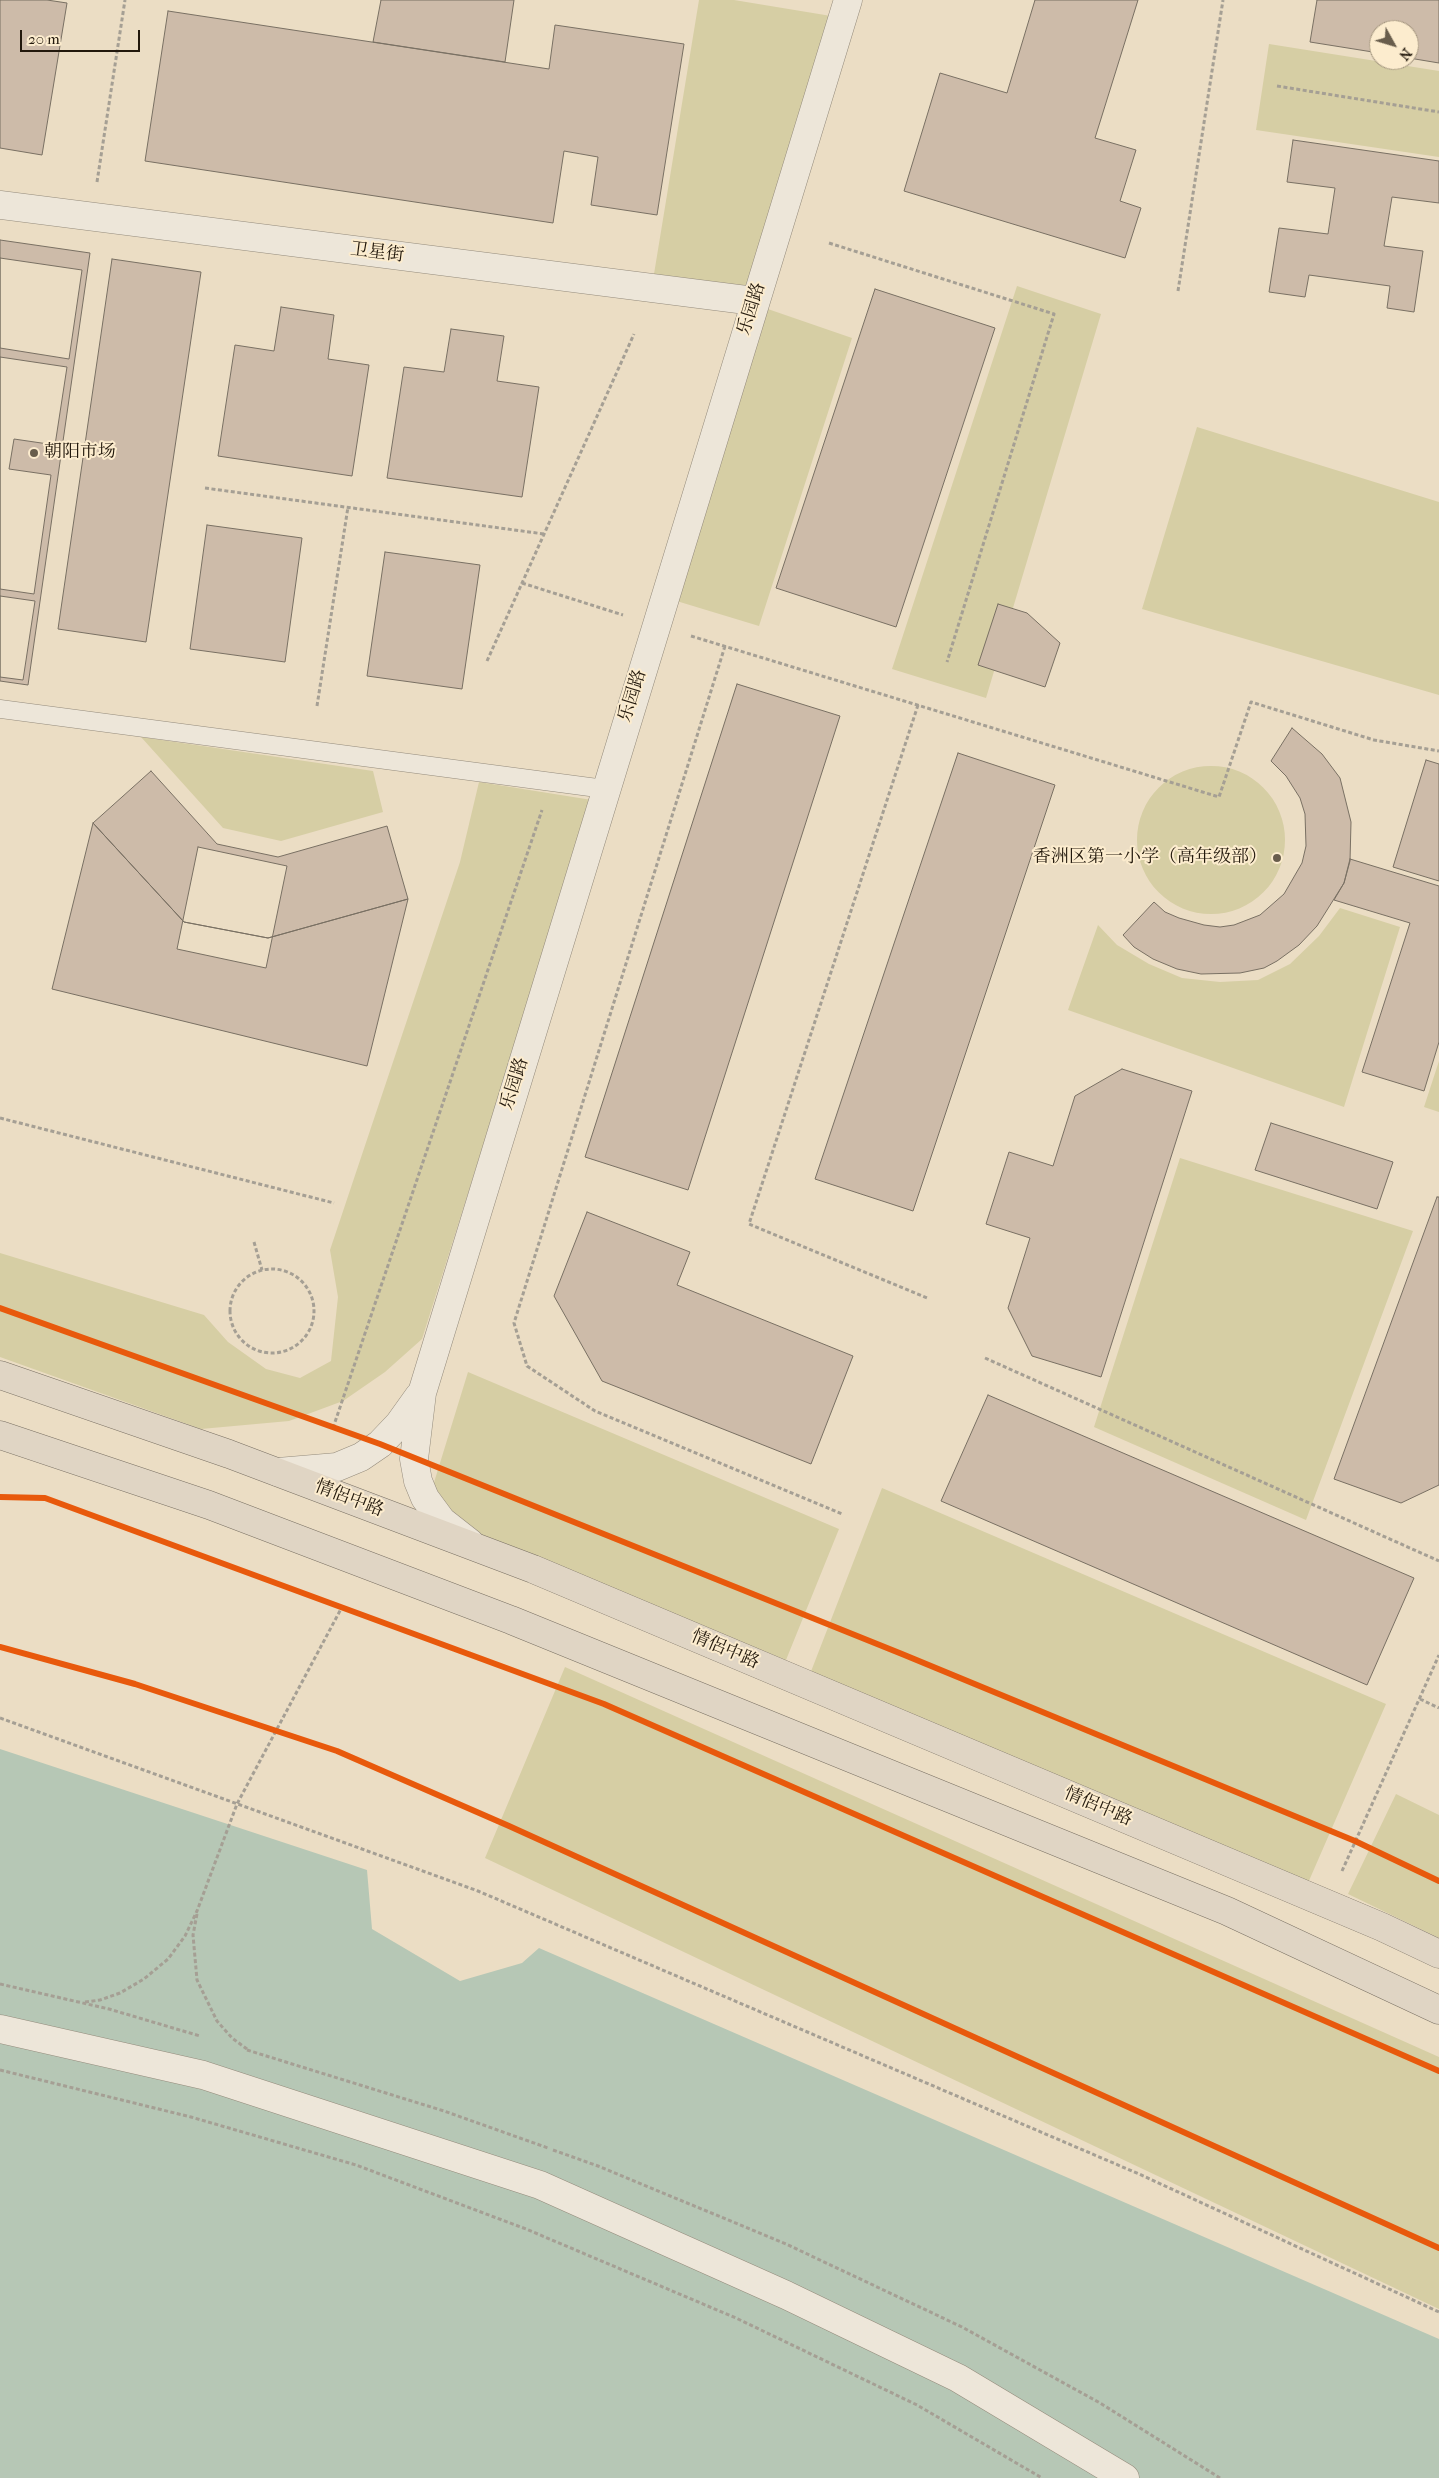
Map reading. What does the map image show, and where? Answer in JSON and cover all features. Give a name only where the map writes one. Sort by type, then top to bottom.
[{"type":"highway","name":"情侶中路","points":[[0,1375],[278,1472],[542,1573],[1327,1904],[1439,1954]]},
{"type":"highway","points":[[0,1435],[210,1505],[511,1620],[1226,1911],[1439,2010]]},
{"type":"street","name":"乐园路","points":[[422,1393],[754,301],[848,0]]},
{"type":"street","name":"卫星街","points":[[0,205],[754,301]]},
{"type":"street","points":[[278,1472],[337,1467],[361,1457],[380,1444],[399,1424],[422,1393]]},
{"type":"street","points":[[422,1393],[414,1459],[418,1481],[425,1498],[442,1521],[479,1549]]},
{"type":"street","points":[[0,2029],[202,2075],[540,2185],[786,2295],[958,2378],[1124,2478]]},
{"type":"lane","points":[[0,709],[605,789]]},
{"type":"path","points":[[91,216],[125,0]]},
{"type":"path","points":[[1178,291],[1223,0]]},
{"type":"path","points":[[1277,86],[1439,112]]},
{"type":"path","points":[[829,243],[1054,314],[947,662]]},
{"type":"path","points":[[487,661],[634,334]]},
{"type":"path","points":[[205,488],[544,534]]},
{"type":"path","points":[[318,706],[348,507]]},
{"type":"path","points":[[522,583],[1219,797],[1251,702],[1374,740],[1439,752]]},
{"type":"path","points":[[725,646],[514,1323],[526,1366],[595,1411],[842,1514]]},
{"type":"path","points":[[918,705],[749,1224],[927,1298]]},
{"type":"path","points":[[333,1428],[552,782]]},
{"type":"path","points":[[0,1118],[334,1202]]},
{"type":"path","points":[[254,1242],[262,1270]]},
{"type":"path","points":[[275,1268],[289,1271],[309,1289],[314,1302],[314,1315],[306,1335],[290,1348],[277,1353],[262,1351],[249,1346],[239,1336],[231,1317],[233,1297],[239,1285],[249,1276],[262,1270],[275,1268]]},
{"type":"path","points":[[984,1358],[1439,1561]]},
{"type":"path","points":[[324,1424],[380,1444]]},
{"type":"path","points":[[332,1604],[351,1611]]},
{"type":"path","points":[[82,2002],[100,2000],[120,1993],[144,1979],[168,1959],[185,1936],[197,1911],[237,1804],[342,1607]]},
{"type":"path","points":[[1327,1904],[1439,1655]]},
{"type":"path","points":[[1420,1699],[1439,1708]]},
{"type":"path","points":[[0,1718],[487,1895],[1139,2174],[1439,2312]]},
{"type":"path","points":[[266,1728],[285,1734]]},
{"type":"path","points":[[1346,1837],[1364,1845]]},
{"type":"path","points":[[197,1911],[193,1935],[197,1980],[217,2021],[232,2038],[248,2050]]},
{"type":"path","points":[[0,2070],[191,2117],[356,2165],[526,2229],[736,2318],[908,2401],[1042,2478]]},
{"type":"shaded area","points":[[699,0],[734,0],[831,16],[747,290],[654,274]]},
{"type":"shaded area","points":[[1269,44],[1369,60],[1369,70],[1419,70],[1419,68],[1439,71],[1439,157],[1256,130]]},
{"type":"shaded area","points":[[1017,286],[1101,314],[986,698],[892,669]]},
{"type":"shaded area","points":[[762,307],[852,338],[759,626],[670,599]]},
{"type":"shaded area","points":[[1197,427],[1439,502],[1439,695],[1142,609]]},
{"type":"shaded area","points":[[141,737],[373,771],[383,812],[281,841],[223,828]]},
{"type":"shaded area","points":[[1211,766],[1225,767],[1239,772],[1252,778],[1263,788],[1273,799],[1279,812],[1284,826],[1284,854],[1279,868],[1273,881],[1263,892],[1252,902],[1239,908],[1225,913],[1211,914],[1197,913],[1183,908],[1170,902],[1159,892],[1149,881],[1143,868],[1138,854],[1137,840],[1138,826],[1143,812],[1149,799],[1159,788],[1170,778],[1183,772],[1197,767]]},
{"type":"shaded area","points":[[479,782],[592,800],[422,1339],[385,1372],[343,1401],[289,1421],[201,1429],[0,1357],[0,1253],[204,1315],[228,1342],[266,1369],[300,1378],[331,1361],[338,1297],[330,1250],[460,862]]},
{"type":"shaded area","points":[[1340,908],[1400,927],[1344,1107],[1068,1010],[1098,925],[1117,945],[1149,964],[1182,978],[1220,982],[1258,980],[1290,964],[1319,936]]},
{"type":"shaded area","points":[[1439,1061],[1439,1112],[1424,1107]]},
{"type":"shaded area","points":[[1180,1158],[1413,1231],[1306,1520],[1094,1427]]},
{"type":"shaded area","points":[[468,1372],[839,1529],[786,1660],[424,1515]]},
{"type":"shaded area","points":[[882,1488],[1386,1704],[1308,1883],[810,1674]]},
{"type":"shaded area","points":[[565,1667],[1439,2057],[1439,2309],[485,1858]]},
{"type":"shaded area","points":[[0,1749],[367,1870],[372,1929],[460,1981],[522,1963],[539,1948],[1439,2339],[1439,2478],[0,2478]]},
{"type":"shaded area","points":[[1396,1794],[1439,1815],[1439,1938],[1348,1894]]},
{"type":"building","points":[[0,0],[47,0],[67,3],[42,155],[0,148]]},
{"type":"building","points":[[381,0],[514,0],[505,62],[373,42]]},
{"type":"building","points":[[1035,0],[1138,0],[1095,138],[1136,150],[1120,201],[1141,208],[1125,258],[904,191],[940,73],[1007,93]]},
{"type":"building","points":[[1317,0],[1439,0],[1439,63],[1419,60],[1419,20],[1369,20],[1369,51],[1310,42]]},
{"type":"building","points":[[168,11],[549,69],[555,25],[684,44],[657,215],[591,205],[598,157],[564,151],[553,223],[145,161]]},
{"type":"building","points":[[1293,140],[1439,161],[1439,203],[1392,197],[1384,246],[1423,251],[1414,312],[1387,308],[1390,286],[1309,275],[1305,297],[1269,292],[1279,228],[1328,234],[1335,188],[1287,182]]},
{"type":"building","name":"朝阳市场","points":[[0,240],[90,253],[28,685],[0,681]]},
{"type":"building","points":[[0,258],[82,270],[69,359],[0,348]]},
{"type":"building","points":[[112,259],[201,272],[146,642],[58,629]]},
{"type":"building","points":[[875,289],[995,328],[896,627],[776,588]]},
{"type":"building","points":[[281,307],[334,315],[328,359],[369,365],[352,476],[218,456],[235,345],[274,351]]},
{"type":"building","points":[[451,329],[504,336],[497,381],[539,387],[522,497],[387,478],[404,367],[444,372]]},
{"type":"building","points":[[0,357],[67,367],[55,445],[14,439],[9,469],[51,475],[34,594],[0,589]]},
{"type":"building","points":[[207,525],[302,538],[285,662],[190,649]]},
{"type":"building","points":[[385,552],[480,565],[462,689],[367,676]]},
{"type":"building","points":[[0,596],[35,601],[23,680],[0,677]]},
{"type":"building","points":[[998,604],[1027,613],[1060,643],[1045,687],[978,665]]},
{"type":"building","points":[[737,684],[840,716],[688,1190],[585,1157]]},
{"type":"building","points":[[1292,728],[1322,754],[1340,778],[1351,822],[1350,861],[1344,883],[1317,926],[1299,945],[1277,961],[1264,968],[1240,973],[1201,974],[1177,969],[1153,959],[1134,947],[1123,935],[1154,902],[1165,912],[1179,918],[1220,927],[1234,925],[1260,915],[1284,894],[1302,863],[1306,846],[1305,814],[1300,798],[1286,776],[1271,761]]},
{"type":"building","points":[[958,753],[1055,785],[913,1211],[815,1179]]},
{"type":"building","points":[[1426,760],[1439,764],[1439,881],[1393,867]]},
{"type":"building","points":[[151,771],[217,844],[278,857],[387,826],[408,899],[268,938],[184,922],[93,823]]},
{"type":"building","points":[[93,823],[184,922],[268,938],[408,899],[367,1066],[52,989]]},
{"type":"building","points":[[198,847],[287,866],[266,968],[177,949]]},
{"type":"building","points":[[1350,859],[1439,886],[1439,1042],[1424,1091],[1362,1072],[1410,923],[1334,900],[1344,883]]},
{"type":"building","points":[[1122,1069],[1192,1091],[1101,1377],[1032,1356],[1008,1308],[1030,1238],[986,1224],[1009,1152],[1053,1166],[1075,1096]]},
{"type":"building","points":[[1271,1123],[1393,1162],[1377,1209],[1255,1170]]},
{"type":"building","points":[[1437,1197],[1439,1197],[1439,1485],[1401,1503],[1334,1479]]},
{"type":"building","points":[[587,1212],[690,1252],[677,1285],[853,1356],[811,1464],[602,1381],[554,1296]]},
{"type":"building","points":[[988,1395],[1414,1578],[1367,1685],[941,1501]]},
{"type":"cycle path","points":[[0,1308],[380,1444],[902,1654],[1355,1841],[1439,1881]]},
{"type":"cycle path","points":[[0,1497],[45,1498],[604,1704],[1439,2071]]},
{"type":"cycle path","points":[[0,1647],[135,1684],[337,1751],[509,1826],[1439,2248]]},
{"type":"place","name":"朝阳市场","points":[[34,453]]},
{"type":"place","name":"香洲区第一小学（高年级部）","points":[[1277,858]]}]
